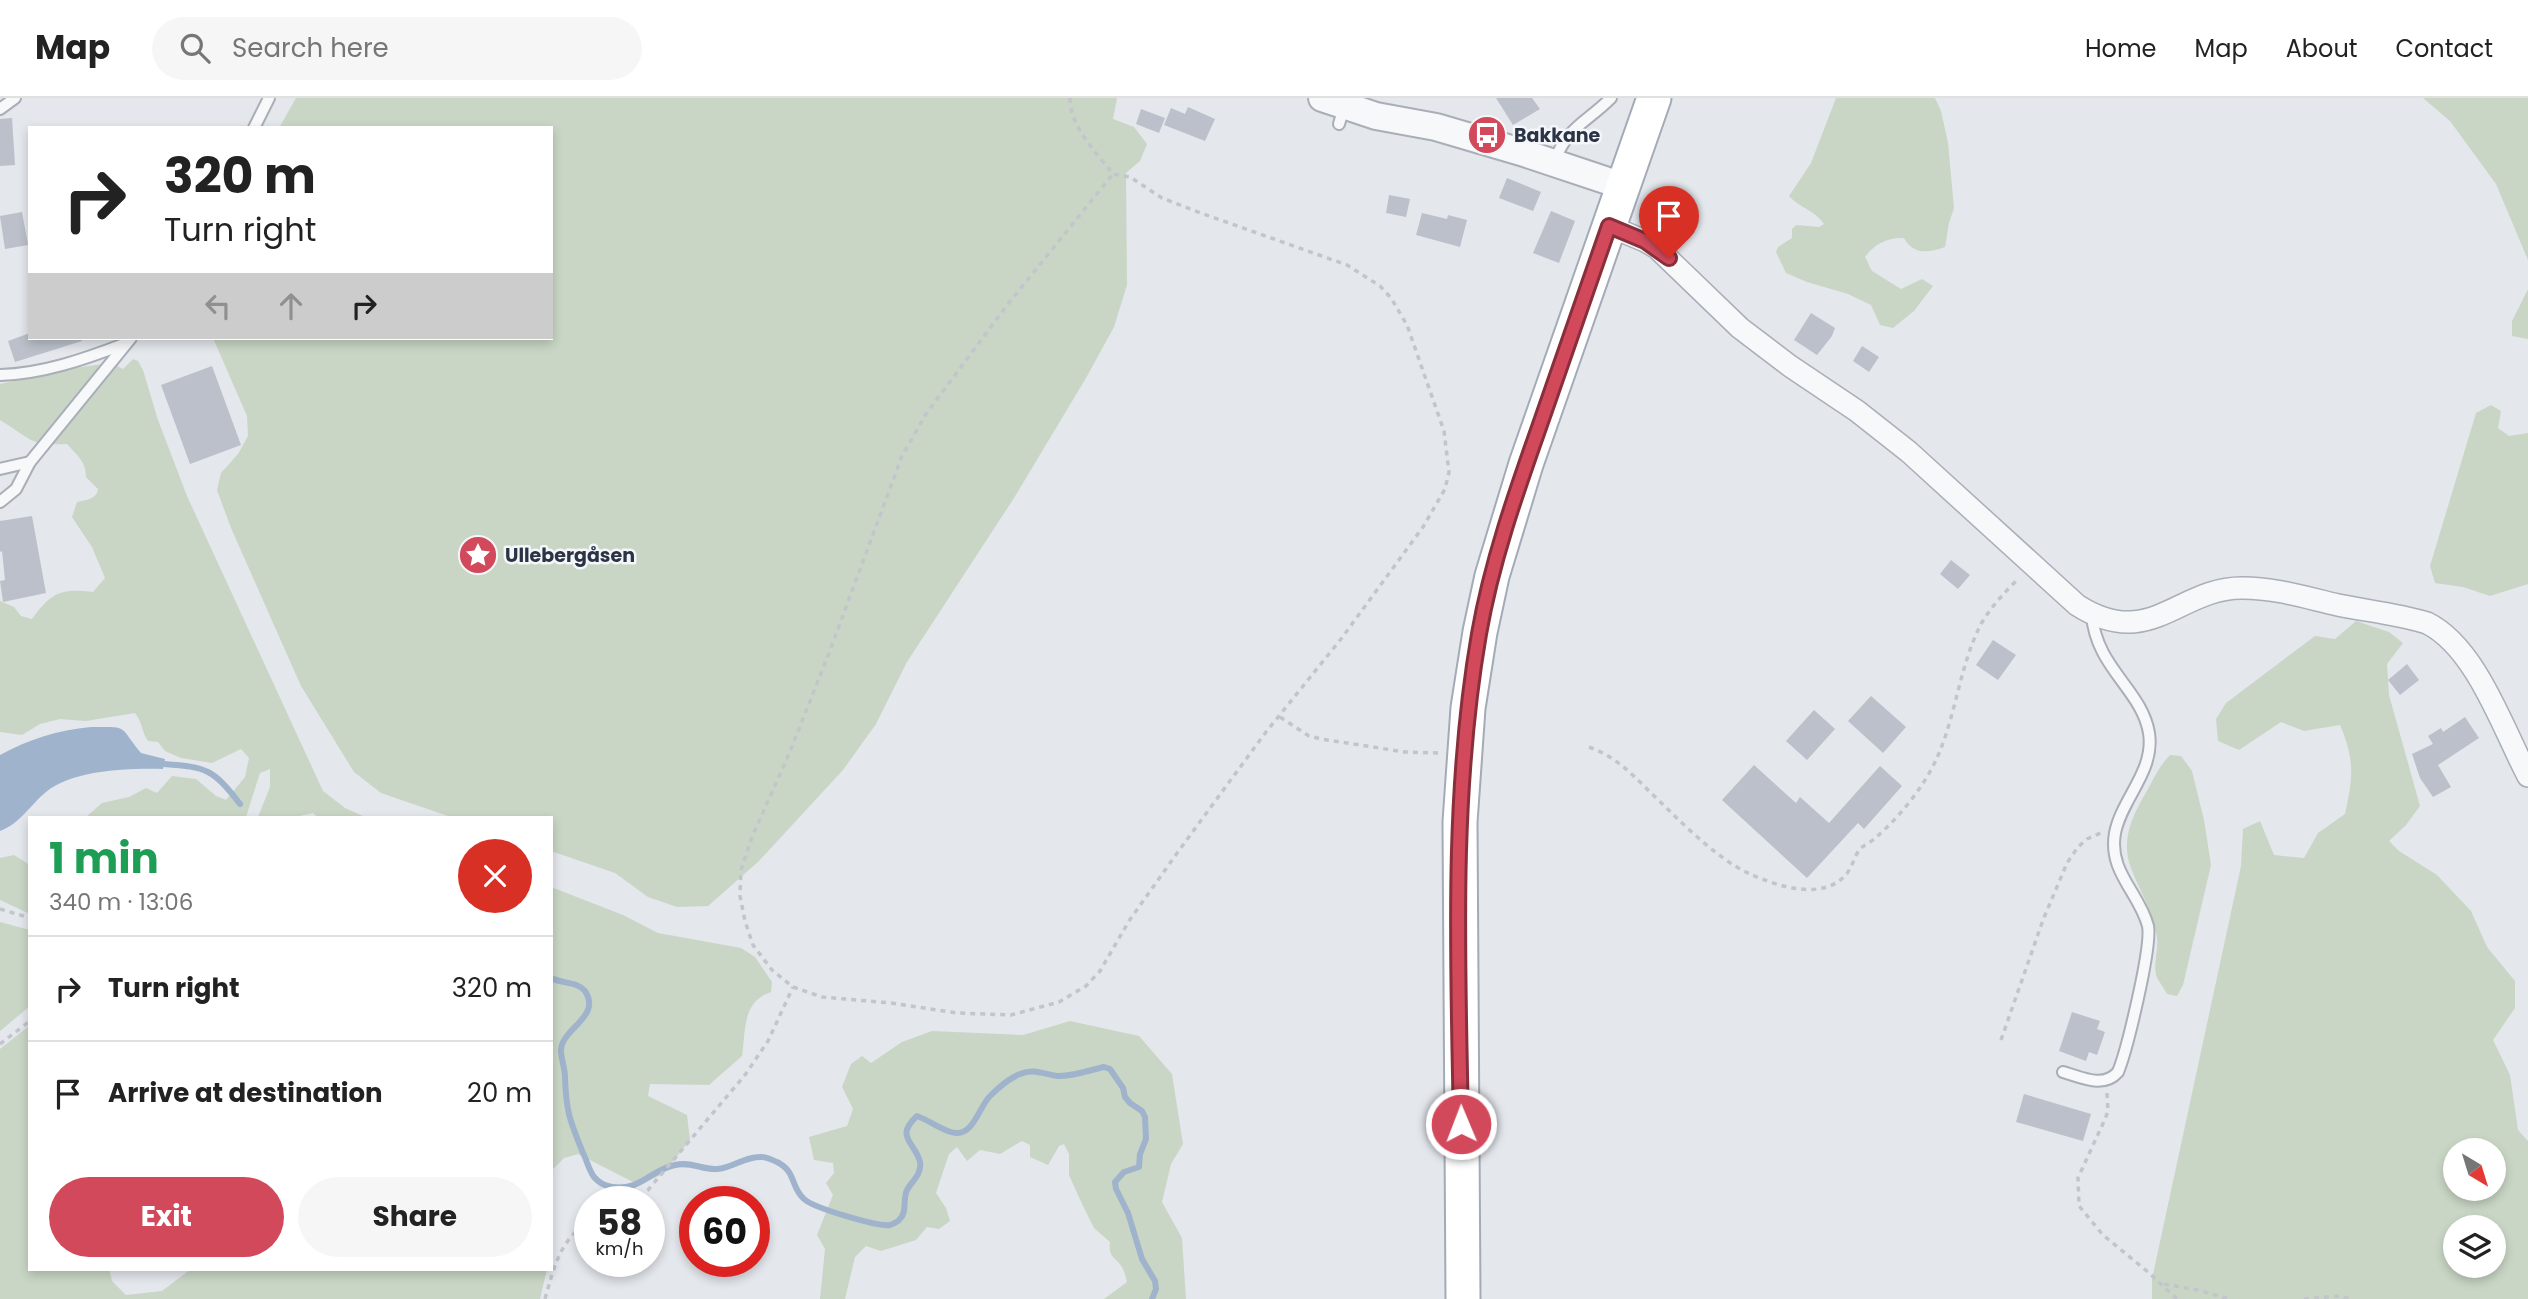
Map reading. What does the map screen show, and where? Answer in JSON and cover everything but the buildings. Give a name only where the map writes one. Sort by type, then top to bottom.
[{"type":"main road","points":[[1463,1299],[1459,896],[1464,753],[1479,632],[1492,576],[1526,464],[1654,98]]},
{"type":"street","points":[[1335,110],[1436,127],[1623,186]]},
{"type":"street","points":[[1609,226],[1645,241],[1663,253],[1740,328],[1884,431],[1967,503],[2077,605],[2092,615],[2124,621],[2146,620],[2171,612],[2210,593],[2242,587],[2280,591],[2427,623],[2450,638],[2474,670],[2528,776]]},
{"type":"lane","points":[[0,109],[15,98]]},
{"type":"lane","points":[[255,126],[269,98]]},
{"type":"lane","points":[[1553,164],[1561,144],[1569,134],[1611,98]]},
{"type":"lane","points":[[0,375],[13,375],[86,359],[128,340]]},
{"type":"lane","points":[[0,502],[16,489],[30,462],[128,340]]},
{"type":"lane","points":[[0,469],[30,462]]},
{"type":"lane","points":[[2063,1072],[2107,1081],[2121,1066],[2149,935],[2141,910],[2118,870],[2114,847],[2115,831],[2144,770],[2150,736],[2144,716],[2112,670],[2098,643],[2093,630],[2092,615]]},
{"type":"path","points":[[1070,98],[1074,119],[1082,134],[1113,174],[1130,177],[1163,198],[1198,212],[1347,265],[1380,286],[1391,298],[1407,325],[1444,431],[1449,472],[1445,489],[1434,510],[1341,639],[1266,732],[1172,859],[1129,921],[1100,971],[1086,986],[1059,1002],[1011,1015],[957,1013],[891,1003],[822,997],[793,987],[772,970],[753,945],[745,921],[740,896],[741,870],[752,837],[819,679],[902,456],[926,414],[1008,304],[1113,174]]},
{"type":"path","points":[[1589,747],[1623,764],[1723,858],[1749,874],[1807,890],[1826,888],[1848,872],[1860,848],[1873,841],[1888,826],[1928,774],[1943,743],[1970,649],[1982,624],[2001,596],[2032,565]]},
{"type":"path","points":[[1280,717],[1309,736],[1321,740],[1405,752],[1464,753]]},
{"type":"path","points":[[2001,1040],[2043,920],[2067,863],[2087,838],[2115,831]]},
{"type":"path","points":[[0,909],[28,917]]},
{"type":"path","points":[[651,1186],[745,1076],[768,1041],[793,987]]},
{"type":"path","points":[[0,1044],[28,1023]]},
{"type":"path","points":[[2107,1081],[2108,1111],[2078,1178],[2079,1206],[2103,1235],[2177,1299]]},
{"type":"path","points":[[553,1269],[565,1242],[574,1231]]},
{"type":"path","points":[[545,1299],[553,1271]]},
{"type":"path","points":[[2162,1284],[2229,1299]]},
{"type":"path","points":[[2304,1299],[2329,1296],[2350,1299]]},
{"type":"green space","points":[[296,98],[1117,98],[1113,119],[1134,127],[1147,144],[1140,161],[1126,173],[1127,285],[1114,327],[1086,378],[1014,498],[907,662],[876,724],[843,770],[758,862],[708,906],[677,907],[648,897],[615,873],[553,852],[553,816],[448,816],[381,793],[354,772],[301,686],[231,528],[217,490],[221,473],[238,454],[248,436],[247,416],[214,340],[553,340],[553,126],[280,126]]},
{"type":"green space","points":[[1836,98],[1935,98],[1941,111],[1948,143],[1954,208],[1945,247],[1922,251],[1912,247],[1904,238],[1898,238],[1882,242],[1865,257],[1872,271],[1901,289],[1922,279],[1933,286],[1914,311],[1893,328],[1880,325],[1871,305],[1848,294],[1786,273],[1776,252],[1778,247],[1792,238],[1792,229],[1796,225],[1819,227],[1824,224],[1789,196],[1811,163]]},
{"type":"green space","points":[[2423,98],[2528,98],[2528,260],[2496,184],[2450,121]]},
{"type":"green space","points":[[2528,289],[2528,339],[2512,336],[2512,321]]},
{"type":"green space","points":[[133,359],[138,361],[143,370],[158,420],[187,496],[323,791],[345,808],[363,816],[316,816],[313,813],[300,816],[258,816],[270,787],[270,769],[260,773],[246,816],[87,816],[102,803],[129,797],[146,788],[157,793],[172,776],[196,779],[216,796],[226,800],[245,777],[249,758],[241,749],[212,763],[181,758],[165,751],[158,742],[148,741],[135,713],[86,721],[60,719],[40,724],[22,735],[0,732],[0,601],[14,607],[21,616],[32,619],[45,603],[58,594],[73,591],[93,592],[105,578],[92,547],[72,517],[77,502],[93,497],[98,489],[86,477],[83,463],[67,444],[37,442],[0,420],[0,384],[111,363],[123,369]]},
{"type":"green space","points":[[2491,405],[2501,411],[2498,428],[2509,436],[2528,433],[2528,584],[2490,596],[2463,587],[2435,583],[2430,566],[2476,413]]},
{"type":"green space","points":[[2356,621],[2389,632],[2403,643],[2387,664],[2389,695],[2420,806],[2406,825],[2389,841],[2399,851],[2437,875],[2471,911],[2487,947],[2515,981],[2515,1008],[2493,1040],[2510,1075],[2518,1130],[2528,1141],[2528,1299],[2152,1299],[2152,1279],[2241,866],[2243,829],[2260,821],[2274,855],[2304,858],[2318,833],[2345,814],[2350,790],[2350,759],[2340,725],[2304,731],[2281,722],[2239,750],[2218,741],[2216,719],[2226,703],[2315,636],[2335,639]]},
{"type":"green space","points":[[2170,755],[2181,756],[2192,771],[2211,865],[2183,985],[2177,996],[2167,994],[2156,975],[2156,932],[2127,852],[2133,818],[2156,774]]},
{"type":"green space","points":[[14,855],[28,864],[28,913],[0,900],[0,858]]},
{"type":"green space","points":[[553,888],[623,915],[658,933],[741,948],[755,957],[772,982],[771,992],[755,1002],[750,1010],[742,1056],[709,1085],[650,1084],[648,1096],[687,1115],[690,1140],[663,1174],[639,1185],[578,1154],[564,1158],[553,1169]]},
{"type":"green space","points":[[0,922],[28,929],[28,1008],[0,1031]]},
{"type":"green space","points":[[1070,1021],[1139,1036],[1172,1074],[1183,1144],[1171,1164],[1162,1202],[1182,1238],[1186,1299],[1104,1299],[1127,1282],[1126,1277],[1121,1265],[1112,1255],[1110,1242],[1094,1228],[1083,1206],[1069,1175],[1069,1154],[1064,1144],[1059,1146],[1048,1165],[1030,1157],[1030,1145],[1022,1141],[1000,1154],[980,1150],[967,1161],[957,1147],[949,1154],[936,1193],[946,1208],[950,1221],[939,1229],[927,1227],[916,1240],[881,1251],[866,1246],[855,1257],[845,1299],[820,1299],[825,1249],[817,1235],[833,1195],[826,1183],[834,1173],[833,1163],[814,1160],[809,1137],[847,1126],[853,1109],[842,1087],[851,1064],[862,1056],[871,1063],[902,1042],[932,1031],[1023,1035]]},
{"type":"green space","points":[[28,1027],[28,1271],[110,1271],[112,1281],[126,1295],[162,1291],[188,1271],[547,1271],[540,1299],[0,1299],[0,1049]]},
{"type":"water","points":[[91,727],[122,730],[141,753],[165,759],[163,769],[118,770],[70,779],[46,792],[19,819],[0,831],[0,755],[44,736]]},
{"type":"waterway","points":[[164,764],[208,772],[223,783],[240,804]]},
{"type":"waterway","points":[[553,979],[582,988],[589,1000],[589,1008],[563,1042],[561,1050],[566,1099],[572,1124],[594,1177],[600,1183],[612,1187],[631,1186],[675,1165],[717,1169],[750,1158],[764,1157],[788,1170],[797,1190],[810,1203],[846,1216],[890,1225],[902,1217],[907,1190],[920,1170],[920,1162],[907,1135],[910,1123],[917,1116],[947,1131],[962,1132],[972,1125],[990,1096],[1020,1074],[1034,1071],[1062,1076],[1104,1067],[1110,1069],[1123,1088],[1125,1097],[1142,1111],[1145,1117],[1146,1139],[1140,1154],[1139,1167],[1124,1172],[1115,1182],[1142,1259],[1155,1281],[1156,1289],[1152,1299]]},
{"type":"place","name":"Bakkane","points":[[1487,135]]},
{"type":"place","name":"Ullebergåsen","points":[[478,555]]},
{"type":"route","points":[[1461,1124],[1459,896],[1462,775],[1479,632],[1492,576],[1526,464],[1609,226],[1645,241],[1669,258]]}]
